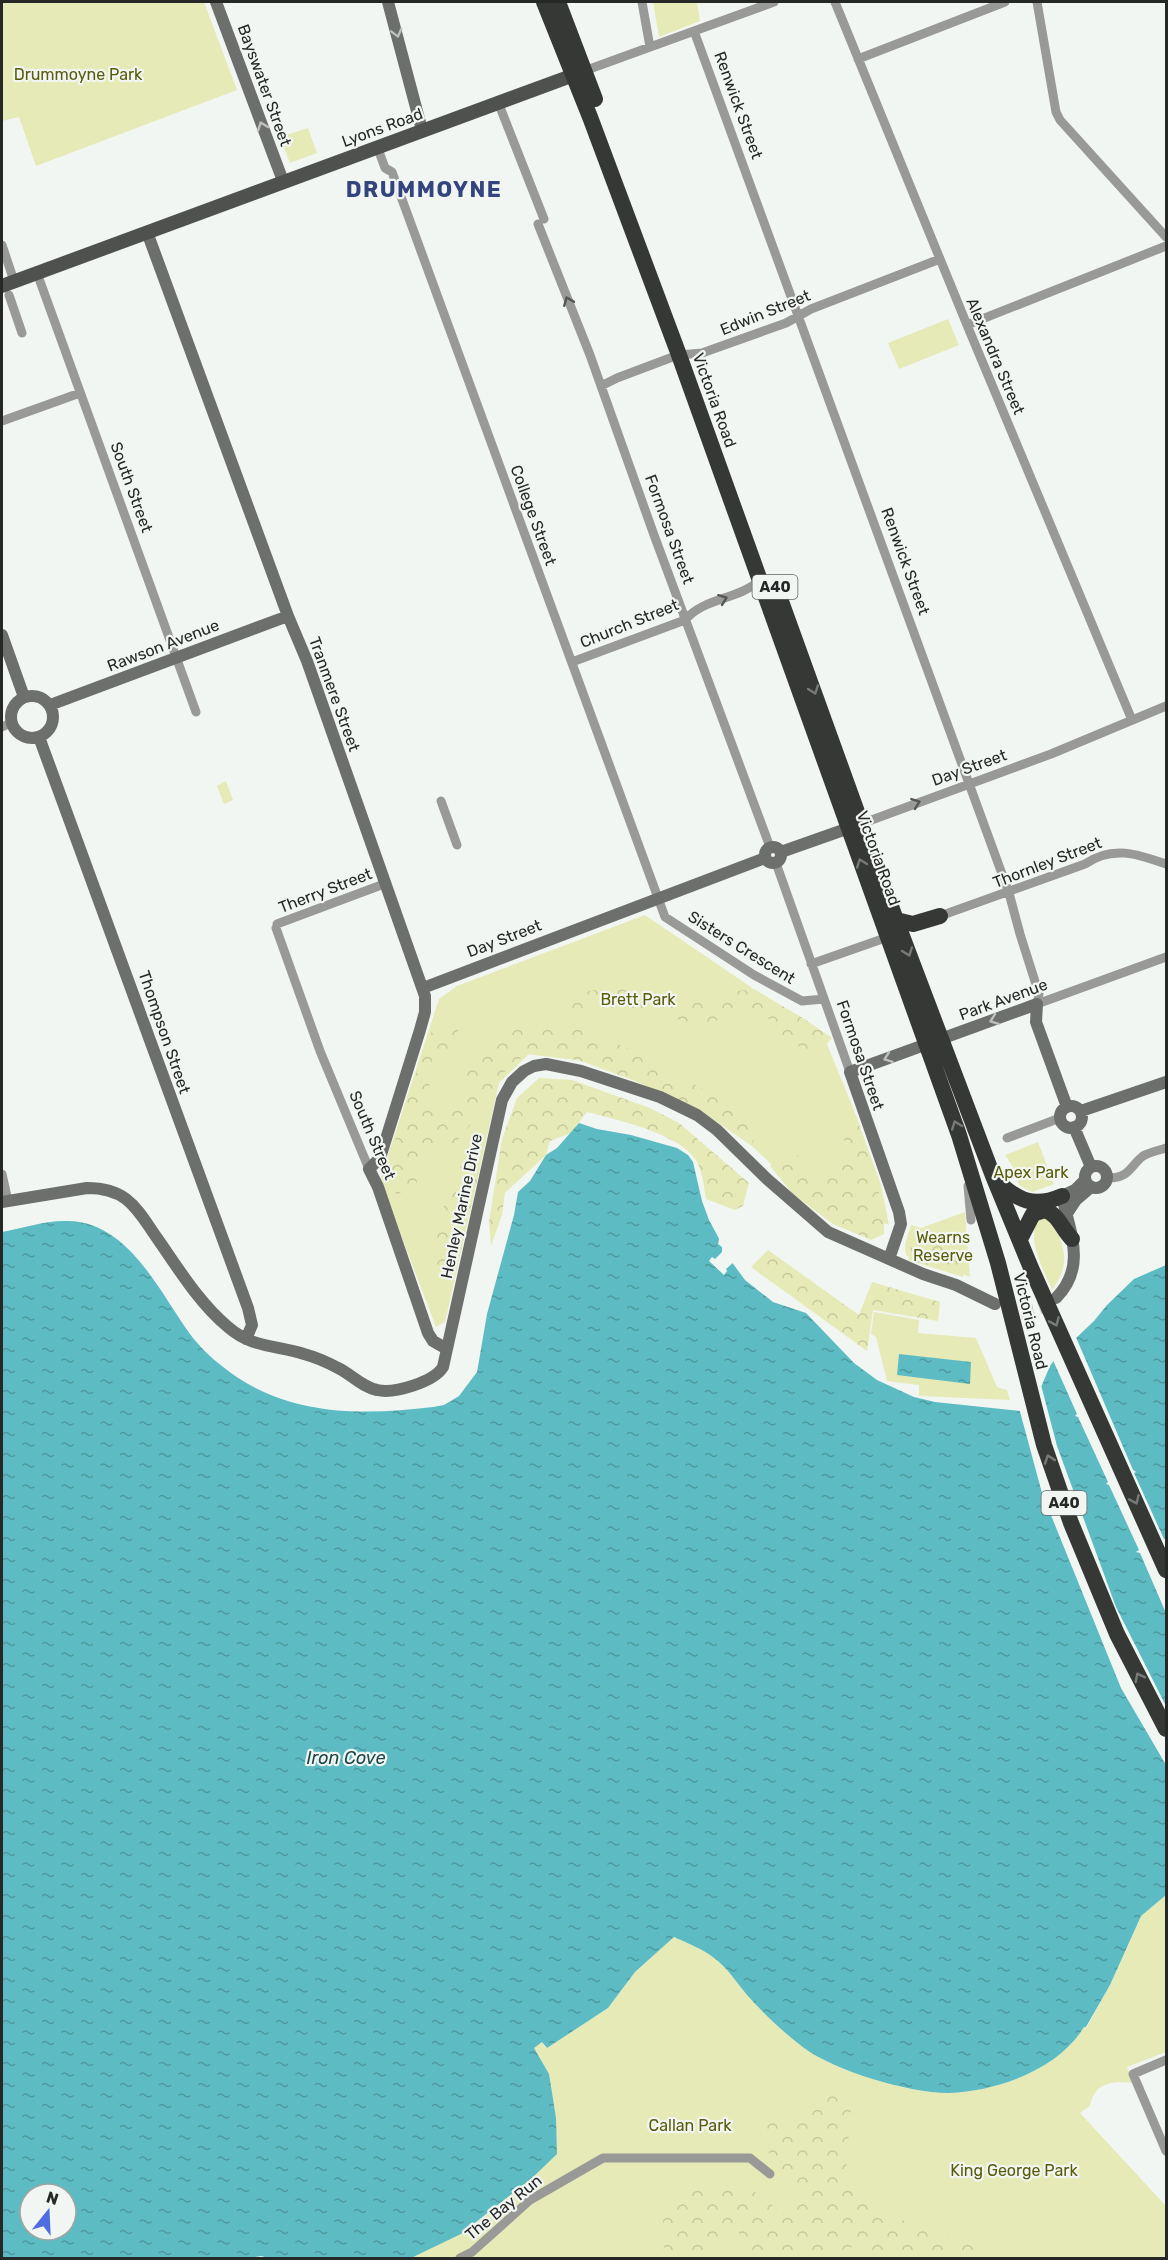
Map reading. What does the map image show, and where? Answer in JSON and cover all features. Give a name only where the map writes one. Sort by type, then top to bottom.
[{"type":"highway","name":"Victoria Road","points":[[544,2],[579,73]]},
{"type":"highway","name":"Victoria Road","points":[[558,2],[579,73],[685,355],[855,826],[888,937],[1031,1268],[1167,1570]]},
{"type":"highway","name":"Victoria Road","points":[[685,355],[761,579],[855,826],[896,920],[998,1263],[1044,1445],[1071,1523],[1117,1634],[1167,1729]]},
{"type":"highway","points":[[896,920],[914,924],[940,916]]},
{"type":"highway","points":[[993,1176],[1012,1195],[1020,1199],[1041,1202],[1062,1196]]},
{"type":"highway","points":[[1020,1239],[1033,1214],[1045,1210],[1057,1217],[1064,1231],[1072,1239]]},
{"type":"main road","name":"Lyons Road","points":[[8,287],[37,273],[579,73]]},
{"type":"street","name":"Bayswater Street","points":[[216,2],[283,181]]},
{"type":"street","points":[[388,2],[422,130]]},
{"type":"street","points":[[642,2],[650,47]]},
{"type":"street","name":"Lyons Road","points":[[579,73],[774,2]]},
{"type":"street","name":"Alexandra Street","points":[[835,2],[966,325],[1132,720]]},
{"type":"street","points":[[858,59],[1005,2]]},
{"type":"street","points":[[1037,2],[1056,112],[1060,120],[1167,237]]},
{"type":"street","name":"Renwick Street","points":[[694,31],[1009,893],[1039,994],[1036,1022],[1066,1107]]},
{"type":"street","name":"Formosa Street","points":[[498,102],[773,855],[899,1212],[901,1224],[889,1259]]},
{"type":"street","name":"College Street","points":[[377,146],[385,168],[392,172],[656,898]]},
{"type":"street","name":"Tranmere Street","points":[[147,232],[288,616],[307,661],[384,884],[423,988],[426,1002],[420,1030],[380,1158],[369,1169]]},
{"type":"street","points":[[2,245],[8,287],[22,333]]},
{"type":"street","points":[[966,325],[1167,246]]},
{"type":"street","name":"Edwin Street","points":[[601,386],[617,378],[685,355],[702,353],[786,323],[798,315],[940,259]]},
{"type":"street","name":"South Street","points":[[37,273],[196,712]]},
{"type":"street","points":[[2,421],[80,393]]},
{"type":"street","name":"Church Street","points":[[572,662],[686,620],[693,611],[752,587],[761,579]]},
{"type":"street","name":"Rawson Avenue","points":[[50,705],[288,616]]},
{"type":"street","points":[[2,635],[24,697]]},
{"type":"street","points":[[38,696],[50,705],[52,724],[39,737],[32,738],[19,734],[5,725],[14,704],[24,697],[38,696]]},
{"type":"street","name":"Day Street","points":[[423,988],[656,898],[970,784],[1167,706]]},
{"type":"street","name":"Thompson Street","points":[[39,737],[248,1308],[252,1325],[246,1339]]},
{"type":"street","points":[[441,801],[457,845]]},
{"type":"street","name":"Thornley Street","points":[[940,916],[1009,893],[1085,864],[1095,857],[1115,852],[1134,853],[1167,864]]},
{"type":"street","name":"Therry Street","points":[[276,926],[384,884]]},
{"type":"street","name":"Sisters Crescent","points":[[656,898],[665,917],[754,975],[802,1001],[824,999]]},
{"type":"street","name":"South Street","points":[[276,926],[320,1051],[378,1187],[428,1333],[433,1341],[447,1349]]},
{"type":"street","points":[[811,964],[888,937]]},
{"type":"street","name":"Park Avenue","points":[[850,1072],[1167,957]]},
{"type":"street","name":"Henley Marine Drive","points":[[5,1201],[87,1188],[106,1190],[124,1197],[138,1211],[185,1278],[227,1327],[259,1345],[303,1354],[340,1369],[363,1385],[382,1391],[399,1389],[434,1377],[443,1367],[502,1100],[517,1077],[534,1066],[560,1065],[660,1097],[697,1115],[821,1227],[995,1304]]},
{"type":"street","points":[[1081,1111],[1167,1082]]},
{"type":"street","points":[[1074,1127],[1064,1125],[1060,1118],[1061,1113],[1066,1107],[1073,1106],[1081,1111]]},
{"type":"street","points":[[1074,1127],[1081,1121],[1081,1111]]},
{"type":"street","points":[[1007,1138],[1060,1118]]},
{"type":"street","points":[[1074,1127],[1091,1167]]},
{"type":"street","points":[[1107,1178],[1120,1176],[1143,1157],[1167,1148]]},
{"type":"street","points":[[1088,1184],[1085,1174],[1091,1167],[1098,1166],[1103,1169],[1107,1178]]},
{"type":"street","points":[[2,1174],[5,1201]]},
{"type":"street","points":[[1056,1298],[1070,1280],[1075,1261],[1062,1196],[1088,1184],[1102,1187],[1107,1178]]},
{"type":"street","points":[[968,1181],[971,1220]]},
{"type":"street","points":[[1066,1215],[1088,1184]]},
{"type":"street","points":[[1167,2060],[1133,2074],[1167,2151]]},
{"type":"street","name":"The Bay Run","points":[[460,2259],[472,2252],[530,2200],[603,2158],[750,2158],[770,2174]]},
{"type":"green space","name":"Drummoyne Park","points":[[2,2],[204,2],[237,90],[36,166],[19,117],[2,121]]},
{"type":"green space","points":[[653,2],[697,2],[700,21],[659,37]]},
{"type":"green space","points":[[308,128],[317,153],[290,163],[280,137]]},
{"type":"green space","points":[[948,319],[959,345],[899,369],[888,343]]},
{"type":"green space","points":[[226,781],[233,800],[224,804],[217,786]]},
{"type":"green space","name":"Brett Park","points":[[645,915],[824,1037],[881,1185],[889,1225],[849,1210],[823,1213],[721,1117],[600,1063],[529,1054],[499,1083],[445,1322],[436,1327],[380,1180],[439,999],[457,986]]},
{"type":"green space","points":[[613,987],[683,1006],[723,993],[754,989],[832,1038],[818,1053],[776,1038],[776,1022],[745,1009],[699,1028],[661,1012],[595,1008],[564,1012],[546,999]]},
{"type":"green space","points":[[514,1021],[568,1024],[632,1050],[708,1092],[756,1131],[752,1146],[698,1109],[635,1081],[578,1060],[526,1054],[497,1078],[480,1114],[455,1143],[421,1161],[416,1185],[397,1195],[384,1175],[429,1033],[458,1028],[458,1045],[432,1059],[429,1083],[435,1111],[452,1106],[470,1090],[462,1077],[481,1044]]},
{"type":"green space","points":[[539,1078],[572,1080],[650,1108],[679,1123],[749,1183],[743,1206],[735,1210],[706,1199],[699,1166],[692,1155],[667,1137],[633,1124],[587,1112],[571,1133],[550,1141],[546,1155],[505,1193],[502,1215],[491,1246],[489,1222],[502,1139],[517,1098]]},
{"type":"green space","points":[[857,1117],[884,1211],[884,1234],[871,1240],[833,1224],[793,1194],[770,1166],[786,1146],[802,1159],[814,1183],[833,1175],[850,1158],[838,1122]]},
{"type":"green space","name":"Apex Park","points":[[1038,1142],[1054,1184],[1032,1192],[1019,1185],[1013,1167],[1005,1155]]},
{"type":"green space","points":[[462,1158],[480,1168],[456,1272],[437,1267],[433,1239],[440,1211],[456,1190]]},
{"type":"green space","name":"Wearns Reserve","points":[[965,1212],[970,1277],[907,1256],[905,1245],[911,1225],[921,1228]]},
{"type":"green space","points":[[1043,1217],[1053,1221],[1061,1240],[1064,1256],[1062,1272],[1052,1290],[1034,1242],[1037,1223]]},
{"type":"green space","name":"Wearns Reserve","points":[[915,1228],[956,1233],[963,1277],[908,1260]]},
{"type":"green space","points":[[768,1250],[859,1315],[872,1282],[940,1302],[938,1321],[873,1310],[867,1351],[751,1267]]},
{"type":"green space","points":[[874,1312],[919,1320],[918,1333],[976,1338],[997,1387],[1007,1390],[1010,1400],[919,1396],[919,1385],[887,1381],[876,1337],[871,1334]]},
{"type":"green space","points":[[1166,1895],[1166,2052],[1127,2067],[1133,2083],[1111,2083],[1100,2088],[1092,2098],[1090,2106],[1080,2113],[1166,2206],[1166,2258],[409,2258],[461,2234],[496,2208],[538,2055],[533,2048],[542,2042],[546,2048],[608,2008],[635,1972],[674,1937],[700,1949],[719,1962],[767,2016],[818,2057],[874,2080],[916,2090],[950,2093],[988,2088],[1007,2082],[1026,2075],[1059,2055],[1084,2027],[1087,2027],[1110,1985],[1141,1916]]},
{"type":"green space","points":[[819,2094],[852,2099],[846,2168],[877,2211],[1008,2258],[878,2258],[852,2247],[816,2258],[750,2258],[751,2240],[738,2233],[702,2258],[664,2258],[663,2209],[682,2192],[733,2182],[761,2195],[783,2215],[802,2195],[769,2155],[766,2119],[809,2121]]},
{"type":"water","name":"Iron Cove","points":[[579,1123],[677,1148],[688,1155],[693,1162],[709,1220],[731,1261],[745,1280],[773,1302],[806,1313],[854,1363],[877,1380],[914,1397],[935,1402],[1020,1411],[1035,1401],[1050,1366],[1057,1356],[1094,1321],[1107,1305],[1134,1279],[1166,1265],[1166,1895],[1141,1916],[1110,1985],[1086,2027],[1073,2042],[1043,2066],[1026,2075],[988,2088],[950,2093],[916,2090],[874,2080],[818,2057],[782,2030],[747,1995],[719,1962],[700,1949],[674,1937],[635,1972],[608,2008],[547,2048],[542,2042],[534,2048],[549,2074],[556,2118],[557,2154],[532,2178],[461,2234],[411,2258],[269,2258],[261,2256],[249,2258],[2,2258],[2,1232],[43,1223],[68,1221],[90,1224],[109,1233],[141,1262],[190,1334],[205,1351],[222,1366],[270,1395],[323,1409],[350,1411],[433,1407],[444,1405],[459,1396],[477,1372],[487,1314],[518,1192],[530,1181],[546,1155],[557,1148]]},
{"type":"water","points":[[899,1354],[971,1362],[970,1384],[897,1375]]},
{"type":"pier","points":[[720,1235],[735,1261],[726,1269],[724,1275],[709,1261],[722,1252],[722,1247],[718,1244]]},
{"type":"pier","points":[[1075,1335],[1133,1470],[1136,1472],[1134,1473],[1166,1539],[1166,1613],[1140,1553],[1136,1552],[1139,1550],[1109,1485],[1106,1484],[1108,1482],[1078,1417],[1075,1416],[1077,1414],[1052,1358]]},
{"type":"pier","points":[[1040,1381],[1057,1446],[1116,1607],[1166,1706],[1166,1765],[1121,1688],[1042,1493],[1019,1408],[1027,1406],[1032,1400]]},
{"type":"tunnel","points":[[1004,1308],[1030,1311],[1053,1301]]},
{"type":"district","name":"DRUMMOYNE","points":[[424,189]]},
{"type":"park label","name":"Callan Park","points":[[690,2125]]},
{"type":"park label","name":"King George Park","points":[[1014,2170]]}]
